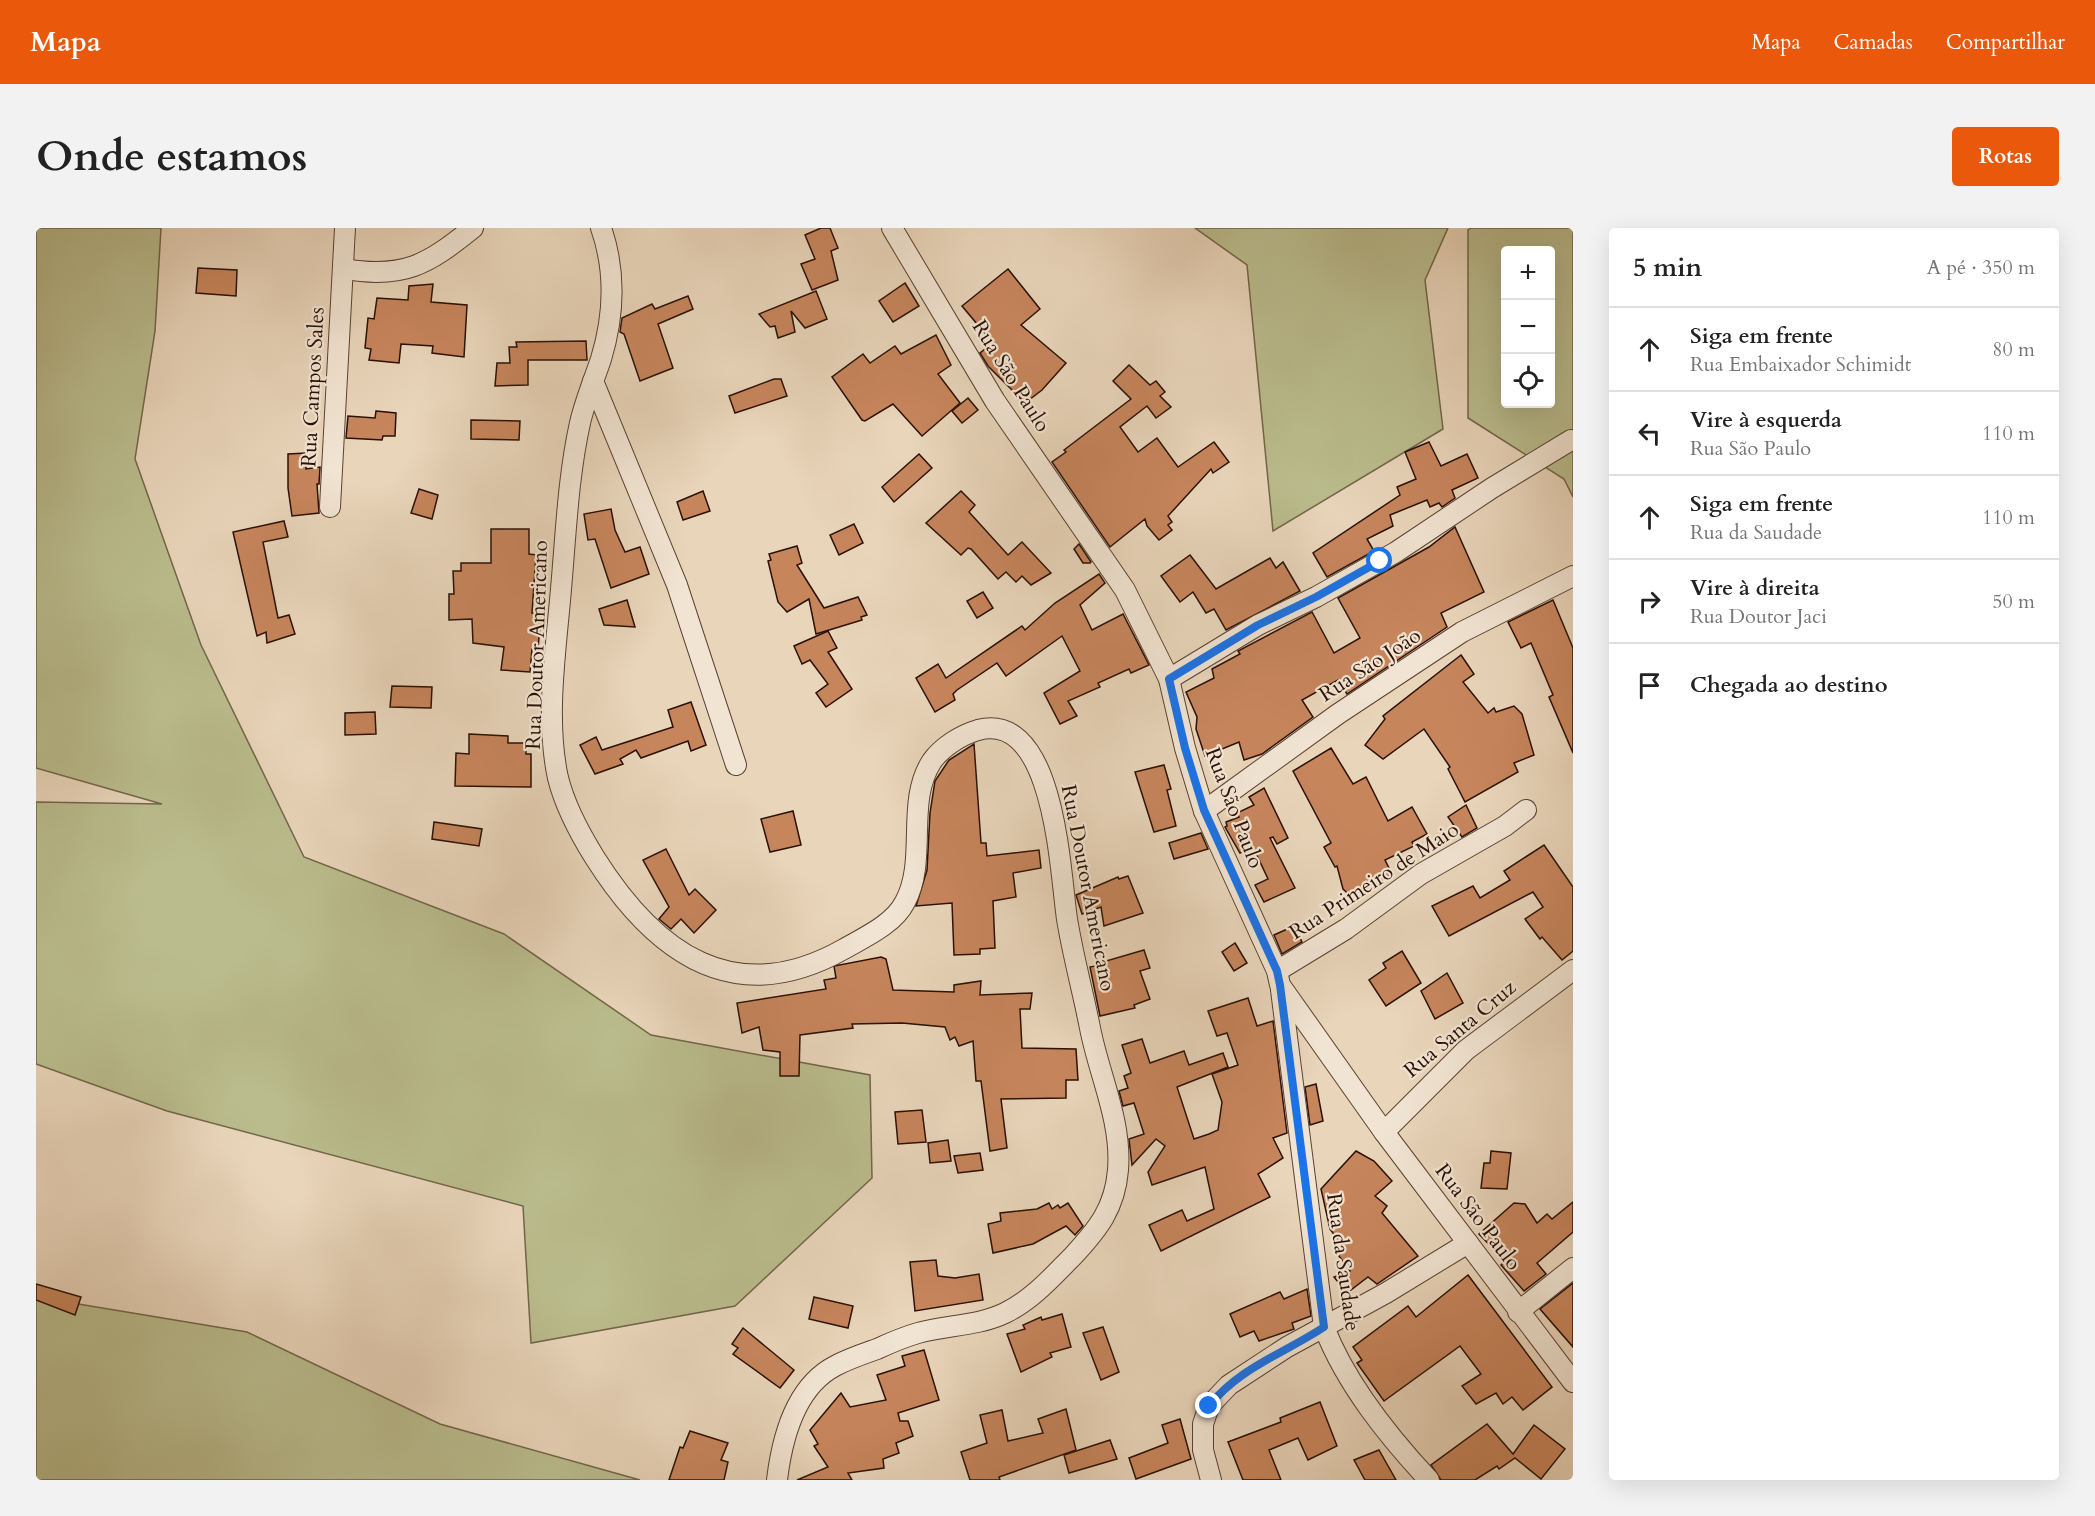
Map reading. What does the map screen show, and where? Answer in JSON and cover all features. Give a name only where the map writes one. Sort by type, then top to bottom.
[{"type":"street","points":[[345,228],[344,269],[385,274],[408,270],[437,254],[472,228]]},
{"type":"street","name":"Rua Doutor Americano","points":[[601,228],[609,250],[612,289],[609,329],[581,418],[568,502],[556,647],[554,746],[558,780],[571,816],[597,862],[639,915],[666,943],[692,961],[719,972],[753,975],[784,971],[811,964],[832,956],[877,930],[904,905],[916,854],[922,789],[933,760],[948,746],[970,732],[985,728],[1004,730],[1028,748],[1050,799],[1069,929],[1094,1050],[1116,1131],[1118,1174],[1114,1197],[1107,1216],[1049,1280],[1032,1296],[1006,1312],[960,1326],[915,1334],[832,1367],[811,1386],[793,1413],[780,1454],[777,1480]]},
{"type":"street","name":"Rua São Paulo","points":[[891,228],[995,400],[1125,590],[1169,679],[1185,748],[1204,810],[1278,978],[1384,1132],[1573,1382]]},
{"type":"street","name":"Rua Campos Sales","points":[[330,507],[344,269]]},
{"type":"street","points":[[593,381],[677,585],[736,765]]},
{"type":"street","points":[[1169,679],[1258,625],[1316,597],[1396,552],[1492,488],[1571,440]]},
{"type":"street","name":"Rua São João","points":[[1204,810],[1338,714],[1462,632],[1573,576]]},
{"type":"street","name":"Rua Primeiro de Maio","points":[[1278,978],[1421,874],[1505,826],[1526,810]]},
{"type":"street","name":"Rua Santa Cruz","points":[[1384,1132],[1467,1050],[1573,970]]},
{"type":"street","name":"Rua da Saudade","points":[[1278,978],[1324,1327],[1335,1355],[1350,1380],[1382,1425],[1429,1480]]},
{"type":"street","points":[[1211,1480],[1202,1437],[1209,1406],[1229,1385],[1252,1367],[1386,1293],[1468,1243]]},
{"type":"street","points":[[1518,1312],[1573,1268]]},
{"type":"green space","points":[[36,228],[161,228],[155,331],[135,459],[201,645],[304,857],[504,934],[651,1035],[870,1075],[872,1178],[735,1306],[531,1343],[523,1206],[167,1111],[36,1064],[36,802],[162,804],[36,768]]},
{"type":"green space","points":[[1195,228],[1448,228],[1425,280],[1443,429],[1273,531],[1247,265]]},
{"type":"green space","points":[[1471,228],[1573,228],[1573,497],[1564,479],[1468,418],[1468,230]]},
{"type":"green space","points":[[36,1297],[247,1332],[440,1424],[640,1480],[36,1480]]},
{"type":"building","points":[[821,228],[830,228],[838,248],[831,251],[838,280],[812,290],[801,264],[815,259],[805,235]]},
{"type":"building","points":[[198,268],[237,270],[236,296],[196,293]]},
{"type":"building","points":[[1008,269],[1040,309],[1021,325],[1066,363],[1042,390],[1025,403],[988,366],[980,353],[993,343],[962,306]]},
{"type":"building","points":[[905,283],[919,306],[893,322],[879,301]]},
{"type":"building","points":[[433,284],[431,302],[467,305],[464,357],[432,353],[433,346],[401,344],[399,363],[369,360],[371,349],[365,348],[368,318],[374,319],[377,298],[408,300],[409,286]]},
{"type":"building","points":[[816,291],[827,319],[805,328],[791,311],[795,332],[778,338],[775,326],[770,327],[759,314]]},
{"type":"building","points":[[688,296],[693,309],[658,324],[673,368],[640,381],[624,334],[620,332],[622,318],[652,304],[655,309]]},
{"type":"building","points":[[936,335],[951,365],[938,374],[960,403],[922,436],[893,404],[865,421],[862,420],[832,377],[863,354],[870,363],[895,346],[901,354]]},
{"type":"building","points":[[586,341],[587,360],[528,360],[528,385],[495,386],[497,363],[510,363],[509,347],[517,347],[516,342]]},
{"type":"building","points":[[1129,365],[1150,385],[1156,381],[1165,392],[1160,396],[1171,407],[1156,418],[1147,406],[1120,427],[1138,452],[1157,438],[1178,467],[1214,442],[1229,462],[1213,473],[1211,469],[1168,516],[1172,522],[1168,525],[1172,530],[1159,540],[1147,526],[1145,519],[1110,547],[1052,462],[1066,452],[1064,450],[1131,399],[1113,381]]},
{"type":"building","points":[[774,379],[781,379],[787,396],[735,413],[729,396]]},
{"type":"building","points":[[968,398],[978,410],[962,423],[952,411]]},
{"type":"building","points":[[376,411],[396,413],[395,436],[383,436],[382,440],[346,438],[348,416],[375,418]]},
{"type":"building","points":[[471,420],[520,421],[519,440],[471,439]]},
{"type":"building","points":[[1429,442],[1441,466],[1467,454],[1478,478],[1452,490],[1455,498],[1442,507],[1439,503],[1430,507],[1427,500],[1390,515],[1393,526],[1367,539],[1374,551],[1327,577],[1313,553],[1400,495],[1397,487],[1416,479],[1405,452]]},
{"type":"building","points":[[306,453],[306,469],[320,467],[319,484],[317,484],[319,513],[292,516],[288,488],[288,454]]},
{"type":"building","points":[[919,454],[932,468],[894,502],[882,487]]},
{"type":"building","points":[[419,489],[438,495],[432,519],[411,513]]},
{"type":"building","points":[[703,491],[710,511],[683,520],[677,502]]},
{"type":"building","points":[[961,491],[975,505],[969,512],[1008,555],[1022,542],[1051,573],[1031,585],[1022,576],[1016,582],[1006,572],[998,579],[971,549],[968,548],[961,555],[926,523]]},
{"type":"building","points":[[611,509],[615,530],[625,552],[640,547],[649,574],[611,588],[595,539],[588,540],[584,514]]},
{"type":"building","points":[[284,521],[288,537],[263,542],[278,618],[289,615],[295,634],[267,643],[266,632],[257,636],[233,532]]},
{"type":"building","points":[[854,524],[863,543],[839,555],[830,535]]},
{"type":"building","points":[[1455,527],[1484,592],[1441,613],[1447,627],[1347,694],[1338,680],[1302,700],[1313,717],[1262,754],[1244,760],[1239,742],[1205,756],[1196,729],[1197,717],[1186,692],[1214,678],[1212,669],[1240,654],[1238,651],[1312,612],[1334,653],[1360,638],[1338,598],[1429,547]]},
{"type":"building","points":[[491,529],[529,529],[529,554],[536,555],[532,613],[541,614],[538,649],[532,649],[530,672],[501,670],[504,647],[473,643],[472,619],[449,620],[449,594],[454,594],[453,571],[461,571],[461,563],[491,563]]},
{"type":"building","points":[[1079,544],[1090,563],[1083,563],[1074,549]]},
{"type":"building","points":[[797,546],[802,563],[797,565],[824,608],[858,597],[867,615],[861,617],[862,620],[816,634],[809,599],[787,612],[778,602],[768,561],[771,560],[769,554]]},
{"type":"building","points":[[1190,555],[1216,589],[1270,558],[1276,568],[1283,562],[1300,591],[1226,630],[1214,609],[1206,613],[1193,592],[1180,602],[1161,576]]},
{"type":"building","points":[[1099,574],[1105,583],[1080,605],[1092,630],[1123,614],[1149,665],[1131,673],[1129,669],[1098,683],[1100,687],[1068,701],[1077,716],[1060,724],[1044,693],[1080,671],[1062,636],[1006,676],[997,663],[957,690],[953,694],[955,700],[935,712],[916,678],[938,664],[946,678],[1022,626],[1025,630],[1055,603]]},
{"type":"building","points":[[983,592],[993,608],[977,618],[967,601]]},
{"type":"building","points":[[627,600],[635,627],[604,625],[599,609]]},
{"type":"building","points":[[1553,600],[1573,648],[1573,753],[1549,697],[1553,695],[1531,643],[1521,648],[1508,622]]},
{"type":"building","points":[[828,631],[837,648],[828,652],[852,689],[826,707],[816,693],[828,684],[810,660],[802,664],[794,646]]},
{"type":"building","points":[[1461,655],[1474,674],[1463,682],[1488,713],[1494,708],[1496,712],[1514,706],[1522,714],[1534,755],[1514,763],[1518,772],[1465,802],[1448,769],[1450,767],[1424,729],[1383,759],[1365,745],[1385,719],[1383,716]]},
{"type":"building","points":[[392,686],[432,687],[431,708],[390,707]]},
{"type":"building","points":[[691,702],[706,745],[691,751],[688,741],[641,758],[636,750],[620,759],[623,764],[595,774],[580,745],[596,737],[602,750],[673,727],[668,710]]},
{"type":"building","points":[[375,712],[376,734],[345,735],[345,713]]},
{"type":"building","points":[[469,734],[508,736],[508,743],[526,743],[526,754],[531,754],[531,787],[455,786],[456,753],[469,754]]},
{"type":"building","points":[[974,744],[981,843],[986,843],[987,856],[1039,850],[1041,868],[1013,873],[1016,897],[993,901],[995,948],[980,949],[980,954],[954,955],[952,903],[916,906],[927,870],[930,813],[935,781],[949,760]]},
{"type":"building","points":[[1331,748],[1353,784],[1366,777],[1388,821],[1412,807],[1427,834],[1412,842],[1414,846],[1385,860],[1393,876],[1351,896],[1343,889],[1337,866],[1335,867],[1324,847],[1331,843],[1293,771]]},
{"type":"building","points":[[1164,765],[1171,789],[1167,790],[1176,826],[1154,832],[1135,772]]},
{"type":"building","points":[[1264,788],[1288,838],[1277,844],[1273,837],[1270,838],[1295,888],[1264,902],[1255,885],[1268,879],[1253,847],[1240,853],[1225,827],[1226,822],[1239,817],[1237,813],[1254,805],[1249,797]]},
{"type":"building","points":[[1466,805],[1477,828],[1462,837],[1448,817]]},
{"type":"building","points":[[793,811],[801,845],[770,852],[761,819]]},
{"type":"building","points":[[434,822],[482,829],[479,846],[432,839]]},
{"type":"building","points":[[1201,833],[1208,849],[1174,859],[1169,843]]},
{"type":"building","points":[[1544,845],[1573,887],[1573,951],[1562,960],[1542,937],[1540,939],[1525,919],[1543,907],[1533,892],[1449,936],[1432,906],[1473,886],[1480,898],[1510,880],[1504,871]]},
{"type":"building","points":[[666,849],[689,895],[695,889],[716,910],[694,933],[681,919],[671,929],[659,919],[669,907],[643,860]]},
{"type":"building","points":[[1128,876],[1143,913],[1104,926],[1101,907],[1082,914],[1076,895],[1118,877],[1119,879]]},
{"type":"building","points":[[1294,926],[1302,942],[1282,954],[1274,935]]},
{"type":"building","points":[[1235,943],[1247,963],[1234,971],[1222,952]]},
{"type":"building","points":[[1144,950],[1150,968],[1140,971],[1150,999],[1134,1005],[1135,1008],[1100,1016],[1090,967],[1106,964],[1106,961]]},
{"type":"building","points":[[1402,951],[1421,983],[1386,1006],[1369,980],[1386,968],[1383,963]]},
{"type":"building","points":[[881,957],[886,959],[893,990],[954,992],[954,985],[981,981],[980,995],[1032,993],[1030,1009],[1020,1009],[1022,1048],[1076,1049],[1078,1080],[1066,1080],[1066,1098],[1001,1099],[1007,1148],[990,1151],[981,1081],[976,1081],[973,1041],[959,1046],[955,1037],[950,1040],[945,1027],[902,1023],[852,1024],[853,1028],[800,1035],[799,1076],[780,1076],[780,1052],[763,1050],[759,1027],[742,1033],[737,1003],[826,989],[824,980],[836,978],[834,966]]},
{"type":"building","points":[[1447,973],[1463,1003],[1435,1019],[1421,991]]},
{"type":"building","points":[[1248,998],[1257,1026],[1273,1021],[1287,1133],[1273,1138],[1283,1158],[1258,1174],[1270,1197],[1161,1251],[1149,1225],[1182,1210],[1187,1221],[1214,1209],[1205,1167],[1152,1185],[1148,1172],[1165,1146],[1156,1139],[1132,1165],[1129,1139],[1144,1134],[1134,1103],[1123,1106],[1119,1091],[1128,1088],[1124,1076],[1131,1073],[1122,1045],[1142,1039],[1150,1063],[1184,1051],[1189,1065],[1223,1053],[1228,1067],[1177,1087],[1194,1139],[1209,1134],[1218,1130],[1222,1102],[1212,1074],[1238,1065],[1227,1033],[1217,1036],[1208,1011]]},
{"type":"building","points":[[1316,1084],[1323,1121],[1310,1125],[1305,1087]]},
{"type":"building","points":[[922,1110],[926,1142],[898,1144],[895,1112]]},
{"type":"building","points":[[948,1140],[951,1161],[930,1163],[928,1143]]},
{"type":"building","points":[[1356,1151],[1374,1161],[1392,1181],[1375,1196],[1387,1206],[1382,1213],[1418,1256],[1377,1284],[1368,1277],[1347,1293],[1334,1277],[1350,1271],[1336,1252],[1343,1247],[1330,1229],[1321,1189]]},
{"type":"building","points":[[1491,1151],[1511,1153],[1507,1189],[1481,1188],[1484,1163],[1490,1163]]},
{"type":"building","points":[[980,1153],[983,1170],[958,1173],[954,1156]]},
{"type":"building","points":[[1573,1202],[1573,1232],[1537,1263],[1546,1274],[1524,1291],[1501,1265],[1505,1261],[1479,1234],[1514,1203],[1525,1204],[1537,1223],[1547,1214],[1552,1219]]},
{"type":"building","points":[[1049,1203],[1052,1209],[1058,1205],[1060,1208],[1068,1203],[1083,1226],[1075,1235],[1066,1226],[1033,1244],[993,1253],[988,1224],[1001,1221],[1000,1213],[1037,1209]]},
{"type":"building","points":[[936,1260],[938,1276],[955,1278],[979,1274],[983,1300],[915,1311],[910,1262]]},
{"type":"building","points":[[1468,1275],[1552,1387],[1523,1410],[1512,1397],[1503,1404],[1496,1393],[1476,1404],[1462,1386],[1481,1374],[1460,1346],[1384,1401],[1357,1363],[1362,1360],[1353,1347],[1408,1306],[1416,1317]]},
{"type":"building","points":[[1573,1283],[1573,1347],[1540,1309]]},
{"type":"building","points":[[36,1284],[81,1297],[75,1315],[36,1300]]},
{"type":"building","points":[[1307,1289],[1311,1316],[1292,1323],[1294,1329],[1259,1341],[1254,1331],[1240,1337],[1230,1314],[1280,1292],[1284,1299]]},
{"type":"building","points":[[814,1297],[853,1306],[848,1328],[809,1319]]},
{"type":"building","points":[[1062,1314],[1071,1347],[1050,1353],[1052,1357],[1021,1372],[1007,1334],[1025,1329],[1023,1325],[1041,1317],[1042,1320]]},
{"type":"building","points":[[1103,1327],[1119,1372],[1101,1380],[1083,1333]]},
{"type":"building","points":[[743,1328],[794,1370],[780,1388],[733,1354],[738,1348],[732,1344]]},
{"type":"building","points":[[924,1350],[939,1400],[898,1413],[900,1421],[908,1421],[913,1436],[896,1443],[899,1453],[883,1459],[884,1468],[848,1473],[852,1480],[797,1480],[828,1467],[814,1446],[818,1444],[810,1430],[841,1393],[850,1407],[886,1400],[877,1375],[905,1366],[902,1356]]},
{"type":"building","points":[[1320,1402],[1337,1446],[1308,1460],[1298,1438],[1269,1450],[1281,1480],[1243,1480],[1228,1442],[1281,1422],[1280,1418]]},
{"type":"building","points":[[1066,1409],[1076,1450],[999,1477],[1000,1480],[970,1480],[961,1452],[987,1443],[980,1415],[1002,1410],[1008,1441],[1043,1433],[1038,1419]]},
{"type":"building","points":[[1180,1419],[1191,1459],[1136,1479],[1129,1458],[1168,1443],[1162,1425]]},
{"type":"building","points":[[1487,1424],[1513,1454],[1534,1425],[1565,1449],[1541,1479],[1515,1458],[1499,1469],[1497,1466],[1475,1480],[1441,1480],[1431,1465]]},
{"type":"building","points":[[690,1431],[728,1443],[721,1460],[728,1462],[724,1480],[669,1480],[680,1447],[683,1448]]},
{"type":"building","points":[[1110,1440],[1117,1459],[1069,1473],[1064,1455]]},
{"type":"building","points":[[1379,1450],[1396,1480],[1365,1480],[1354,1460]]},
{"type":"route","points":[[1209,1406],[1229,1385],[1252,1367],[1324,1327],[1296,1094],[1277,971],[1204,810],[1185,748],[1169,679],[1258,625],[1316,597],[1380,561]]}]
